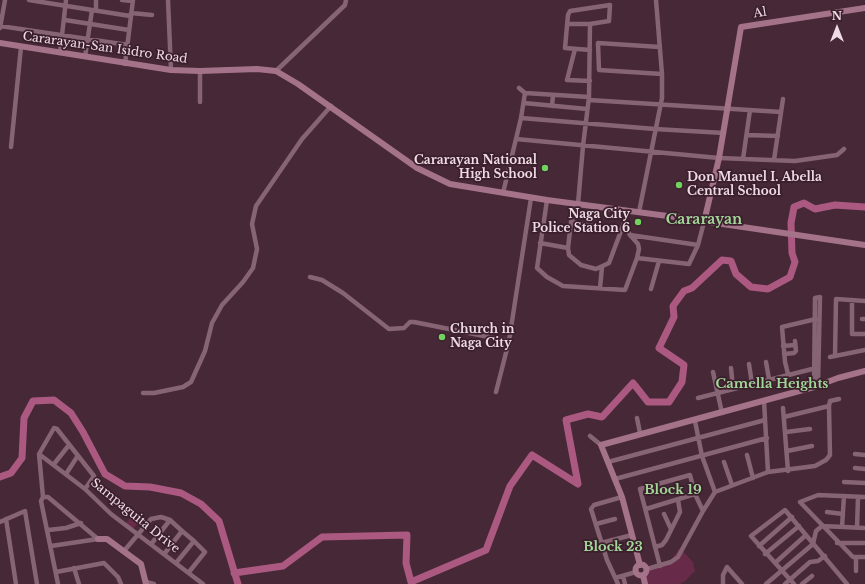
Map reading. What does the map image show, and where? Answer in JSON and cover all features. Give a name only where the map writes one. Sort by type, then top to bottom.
[{"type":"main road","name":"Al","points":[[728,109],[741,27],[865,8]]},
{"type":"main road","name":"Cararayan-San Isidro Road","points":[[0,43],[125,64],[171,70],[200,71],[256,69],[276,71],[331,106],[417,168],[450,184],[531,198],[787,232],[865,245]]},
{"type":"main road","points":[[704,222],[719,158],[728,109]]},
{"type":"main road","points":[[640,565],[622,497],[601,445],[640,433],[695,421],[865,371]]},
{"type":"main road","points":[[98,539],[108,539],[141,564],[146,583]]},
{"type":"main road","points":[[640,565],[645,566],[646,569],[646,572],[643,575],[645,584]]},
{"type":"main road","points":[[640,565],[637,567],[636,572],[639,575],[643,575]]},
{"type":"street","points":[[5,0],[0,26],[128,45]]},
{"type":"street","points":[[29,0],[66,3],[94,10],[152,15]]},
{"type":"street","points":[[85,57],[89,39],[90,24],[96,0]]},
{"type":"street","points":[[122,0],[132,1],[125,64]]},
{"type":"street","points":[[168,0],[171,70]]},
{"type":"street","points":[[276,71],[345,5],[346,0]]},
{"type":"street","points":[[639,212],[660,106],[662,74],[656,0]]},
{"type":"street","points":[[60,53],[66,3]]},
{"type":"street","points":[[568,24],[609,22],[610,5],[570,11],[568,24],[566,48],[590,50]]},
{"type":"street","points":[[65,20],[129,30]]},
{"type":"street","points":[[590,24],[589,98],[578,204],[572,222],[568,248],[569,255],[581,265],[596,269],[609,263],[624,223],[626,210]]},
{"type":"street","points":[[660,47],[598,43],[598,70],[662,74]]},
{"type":"street","points":[[11,147],[21,47]]},
{"type":"street","points":[[575,48],[567,80],[590,81]]},
{"type":"street","points":[[200,71],[200,102]]},
{"type":"street","points":[[519,88],[525,92],[660,106],[781,112]]},
{"type":"street","points":[[504,193],[521,118],[525,92]]},
{"type":"street","points":[[552,106],[553,94]]},
{"type":"street","points":[[774,160],[783,99]]},
{"type":"street","points":[[524,103],[587,109]]},
{"type":"street","points":[[143,393],[154,393],[183,387],[191,382],[205,351],[212,323],[222,305],[243,282],[252,268],[257,249],[252,224],[256,206],[302,139],[331,106]]},
{"type":"street","points":[[743,159],[750,110]]},
{"type":"street","points":[[521,118],[586,122],[655,129],[724,132]]},
{"type":"street","points":[[747,135],[778,136]]},
{"type":"street","points":[[516,139],[719,158],[795,161],[837,155],[844,149]]},
{"type":"street","points":[[496,392],[509,341],[531,198]]},
{"type":"street","points":[[547,200],[537,268],[547,277],[563,286],[625,290],[637,258],[638,244],[630,235],[624,223]]},
{"type":"street","points":[[572,222],[620,231]]},
{"type":"street","points":[[637,258],[689,264],[698,245],[704,222]]},
{"type":"street","points":[[630,235],[698,245]]},
{"type":"street","points":[[540,243],[568,248]]},
{"type":"street","points":[[651,289],[659,261]]},
{"type":"street","points":[[600,288],[602,267]]},
{"type":"street","points":[[310,277],[322,280],[343,293],[389,329],[404,328],[414,322],[509,341]]},
{"type":"street","points":[[865,301],[836,299],[832,357],[865,350]]},
{"type":"street","points":[[852,300],[852,334],[865,334]]},
{"type":"street","points":[[788,374],[784,354],[782,327],[817,319],[815,367],[816,386]]},
{"type":"street","points":[[783,346],[795,343],[796,351],[794,353],[784,354]]},
{"type":"street","points":[[766,362],[769,379]]},
{"type":"street","points":[[748,364],[752,384]]},
{"type":"street","points":[[698,398],[815,367]]},
{"type":"street","points":[[731,368],[733,388]]},
{"type":"street","points":[[713,372],[722,413]]},
{"type":"street","points":[[646,569],[660,566],[678,557],[715,492],[768,472],[815,466],[826,460],[830,455],[830,401],[839,399]]},
{"type":"street","points":[[764,401],[768,472]]},
{"type":"street","points":[[784,417],[829,406]]},
{"type":"street","points":[[783,408],[788,470]]},
{"type":"street","points":[[637,418],[640,433]]},
{"type":"street","points":[[608,462],[765,420]]},
{"type":"street","points":[[695,421],[702,456],[715,492]]},
{"type":"street","points":[[58,584],[41,501],[43,497],[39,454],[54,428],[57,429],[94,476],[85,489]]},
{"type":"street","points":[[786,432],[810,429]]},
{"type":"street","points":[[590,436],[601,445]]},
{"type":"street","points":[[615,479],[766,438]]},
{"type":"street","points":[[54,464],[69,445]]},
{"type":"street","points":[[787,451],[812,446]]},
{"type":"street","name":"Sampaguita Drive","points":[[39,454],[54,464],[138,534],[152,543],[203,584]]},
{"type":"street","points":[[855,454],[865,455]]},
{"type":"street","points":[[747,456],[753,478]]},
{"type":"street","points":[[66,474],[78,457]]},
{"type":"street","points":[[724,462],[732,486]]},
{"type":"street","points":[[855,468],[865,469]]},
{"type":"street","points":[[660,566],[640,490],[690,475],[695,494],[703,511]]},
{"type":"street","points":[[844,482],[865,483]]},
{"type":"street","points":[[646,509],[695,494]]},
{"type":"street","points":[[865,497],[818,495],[800,502],[837,543],[853,557],[865,557]]},
{"type":"street","points":[[43,497],[48,496],[81,522],[98,539]]},
{"type":"street","points":[[842,527],[844,496]]},
{"type":"street","points":[[618,584],[591,509],[592,506],[622,497]]},
{"type":"street","points":[[857,528],[858,497]]},
{"type":"street","points":[[656,547],[662,545],[666,540],[680,512],[678,500]]},
{"type":"street","points":[[794,584],[765,554],[751,536],[785,510],[847,584]]},
{"type":"street","points":[[0,522],[26,511],[37,584]]},
{"type":"street","points":[[827,512],[843,514]]},
{"type":"street","points":[[664,514],[671,528]]},
{"type":"street","points":[[124,550],[151,518],[161,517],[170,520],[205,552],[189,572]]},
{"type":"street","points":[[759,546],[792,518]]},
{"type":"street","points":[[6,519],[16,584]]},
{"type":"street","points":[[596,524],[615,519]]},
{"type":"street","points":[[152,543],[170,520]]},
{"type":"street","points":[[48,530],[66,528],[81,522]]},
{"type":"street","points":[[765,554],[799,526]]},
{"type":"street","points":[[766,584],[814,544],[816,532],[822,526],[865,528]]},
{"type":"street","points":[[165,553],[182,531]]},
{"type":"street","points":[[602,543],[632,535]]},
{"type":"street","points":[[775,563],[806,535]]},
{"type":"street","points":[[51,546],[98,539]]},
{"type":"street","points":[[176,563],[194,541]]},
{"type":"street","points":[[837,543],[865,543]]},
{"type":"street","points":[[785,584],[810,562],[818,561],[824,556]]},
{"type":"street","points":[[856,557],[856,571]]},
{"type":"street","points":[[56,572],[104,563],[118,577],[121,584]]},
{"type":"street","points":[[723,584],[723,575],[728,567],[742,584]]},
{"type":"street","points":[[74,568],[79,584]]},
{"type":"street","points":[[615,578],[636,572]]},
{"type":"street","points":[[623,576],[625,584]]},
{"type":"street","points":[[802,584],[812,576]]},
{"type":"street","points":[[146,583],[154,584]]},
{"type":"shaded area","points":[[133,514],[141,520],[133,529],[126,523]]},
{"type":"shaded area","points":[[680,548],[693,562],[695,571],[680,584],[646,584],[646,576],[648,571],[670,561]]},
{"type":"waterway","points":[[234,573],[283,566],[322,537],[407,535],[406,563],[411,582],[486,550],[510,486],[532,455],[578,484],[566,420],[588,414],[602,417],[633,383],[648,402],[669,402],[682,382],[684,365],[659,348],[674,317],[673,306],[684,291],[692,288],[722,260],[731,261],[736,274],[751,287],[768,289],[790,277],[795,262],[792,253],[791,223],[794,207],[804,203],[815,209],[835,205],[865,207]]},
{"type":"waterway","points":[[0,477],[11,473],[22,458],[24,418],[33,401],[54,400],[71,413],[83,432],[105,474],[125,486],[150,487],[181,493],[201,504],[219,521],[238,584]]},
{"type":"place","name":"Cararayan National High School","points":[[545,168]]},
{"type":"place","name":"Don Manuel I. Abella Central School","points":[[679,185]]},
{"type":"place","name":"Naga City Police Station 6","points":[[638,222]]},
{"type":"place","name":"Church in Naga City","points":[[442,337]]},
{"type":"district","name":"Cararayan","points":[[704,220]]},
{"type":"district","name":"Camella Heights","points":[[772,384]]},
{"type":"district","name":"Block 19","points":[[673,490]]},
{"type":"district","name":"Block 23","points":[[613,547]]}]
